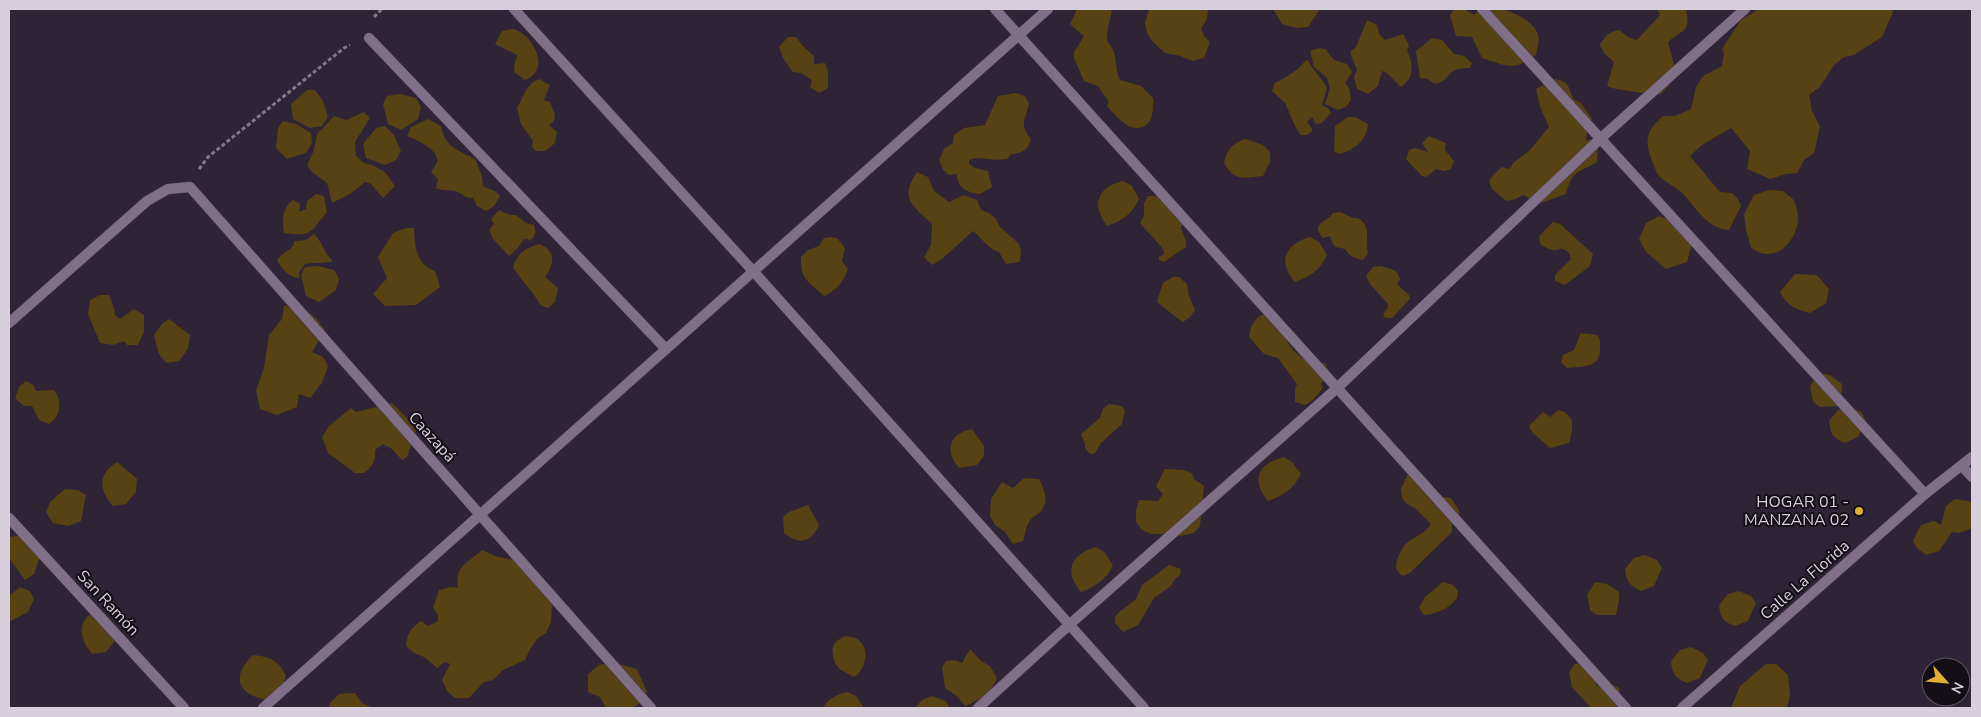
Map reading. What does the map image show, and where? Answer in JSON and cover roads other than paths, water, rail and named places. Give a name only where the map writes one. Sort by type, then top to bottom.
[{"type":"street","points":[[514,9],[754,271],[1144,708]]},
{"type":"street","points":[[995,9],[1336,389],[1626,708]]},
{"type":"street","points":[[263,708],[1048,9]]},
{"type":"street","points":[[1482,9],[1925,494]]},
{"type":"street","points":[[978,708],[1336,389],[1600,139],[1745,9]]},
{"type":"street","points":[[369,38],[666,349]]},
{"type":"street","name":"Caazapá","points":[[9,323],[147,201],[168,189],[190,187],[651,708]]},
{"type":"street","name":"Calle La Florida","points":[[1683,708],[1925,494],[1972,458]]},
{"type":"street","points":[[1962,466],[1972,477]]},
{"type":"street","name":"San Ramón","points":[[9,518],[184,708]]},
{"type":"place","name":"HOGAR 01 - MANZANA 02","points":[[1859,511]]}]
